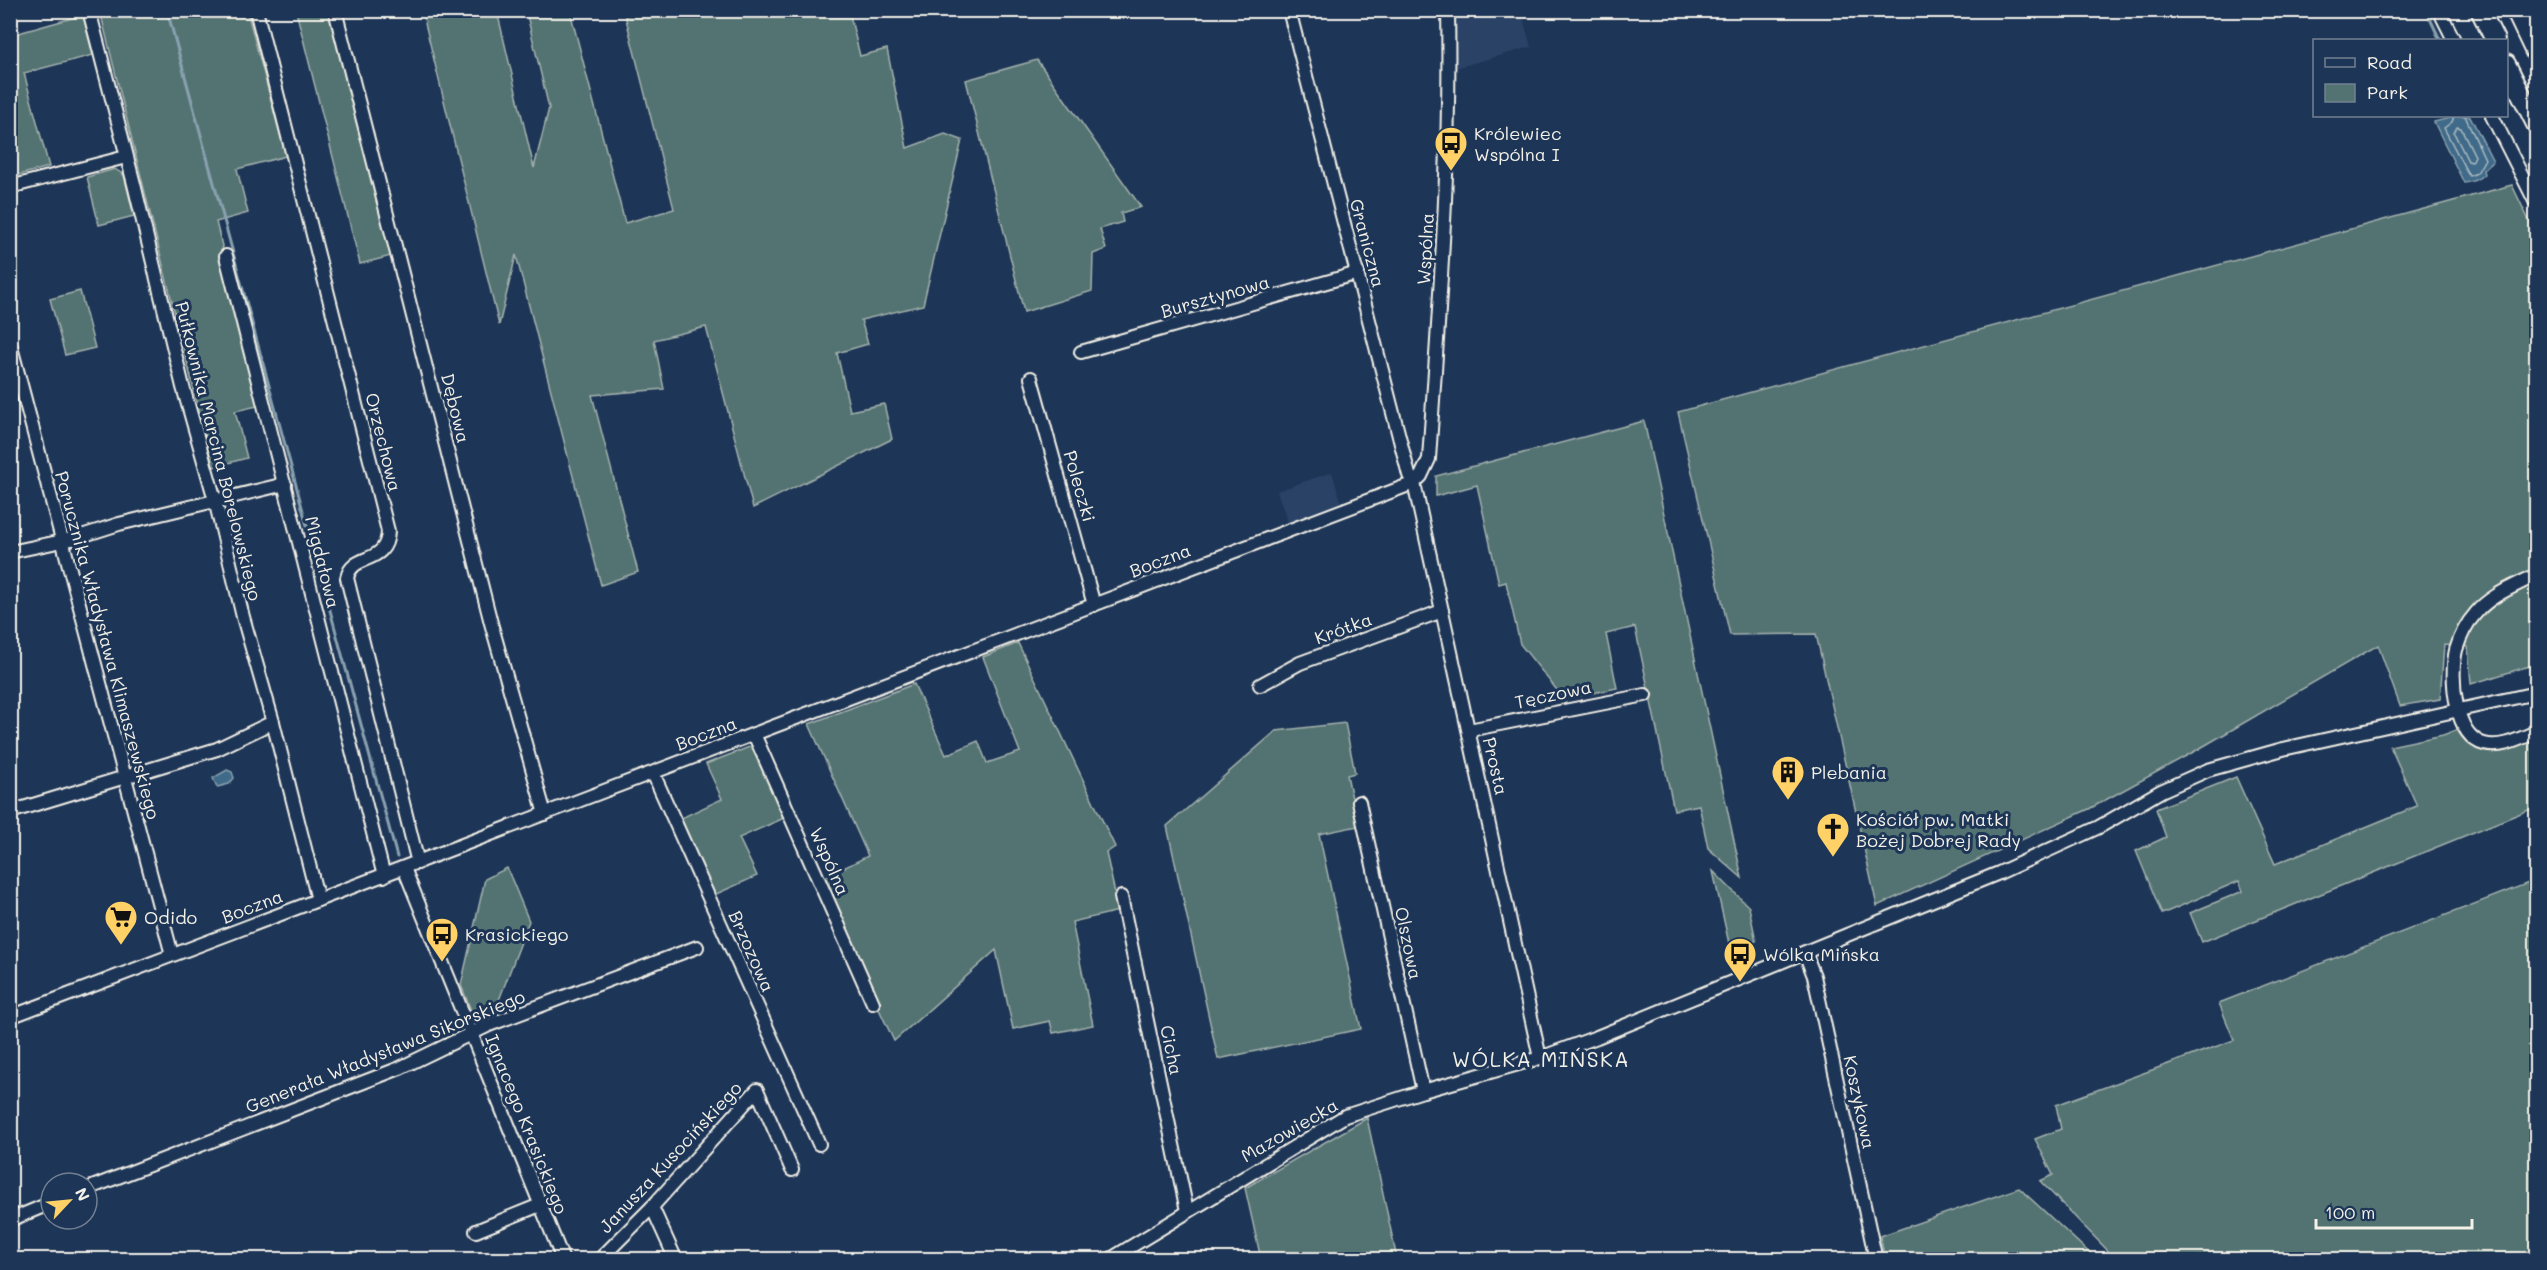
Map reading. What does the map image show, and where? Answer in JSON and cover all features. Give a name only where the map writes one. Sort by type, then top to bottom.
[{"type":"highway","points":[[2480,10],[2494,39]]},
{"type":"highway","points":[[2515,10],[2536,54]]},
{"type":"highway","points":[[2508,68],[2536,124]]},
{"type":"street","name":"Pułkownika Marcina Borelowskiego","points":[[89,10],[183,387],[215,500],[243,617],[273,722],[318,900]]},
{"type":"street","name":"Orzechowa","points":[[256,10],[388,531],[386,547],[380,553],[354,566],[346,578],[418,863]]},
{"type":"street","name":"Dębowa","points":[[335,10],[491,623],[545,814]]},
{"type":"street","name":"Graniczna","points":[[1289,10],[1409,475],[1414,483]]},
{"type":"street","name":"Wspólna","points":[[1414,483],[1425,469],[1430,435],[1443,258],[1449,60],[1448,10]]},
{"type":"street","points":[[2439,10],[2454,39]]},
{"type":"street","points":[[2493,117],[2536,202]]},
{"type":"street","points":[[10,187],[126,157]]},
{"type":"street","name":"Migdałowa","points":[[226,256],[384,876]]},
{"type":"street","name":"Bursztynowa","points":[[1081,352],[1358,273]]},
{"type":"street","name":"Porucznika Władysława Klimaszewskiego","points":[[10,343],[172,955]]},
{"type":"street","name":"Poleczki","points":[[1031,378],[1095,605]]},
{"type":"street","name":"Boczna","points":[[10,1017],[1414,483]]},
{"type":"street","name":"Prosta","points":[[1414,483],[1540,1058]]},
{"type":"street","points":[[10,552],[62,541],[119,524],[285,484]]},
{"type":"street","points":[[2536,575],[2492,598],[2479,609],[2464,630],[2456,652],[2454,670],[2459,710],[2466,732],[2472,738],[2484,744],[2498,745],[2536,732]]},
{"type":"street","name":"Krótka","points":[[1260,685],[1300,663],[1443,611]]},
{"type":"street","name":"Mazowiecka","points":[[1109,1260],[1345,1116],[1540,1058],[1805,953],[2050,851],[2099,827],[2161,791],[2208,770],[2275,751],[2536,693]]},
{"type":"street","name":"Tęczowa","points":[[1469,730],[1645,695]]},
{"type":"street","points":[[10,812],[217,749],[273,722]]},
{"type":"street","name":"Wspólna","points":[[754,734],[873,1003]]},
{"type":"street","name":"Brzozowa","points":[[653,773],[819,1144]]},
{"type":"street","name":"Olszowa","points":[[1359,802],[1423,1091]]},
{"type":"street","name":"Ignacego Krasickiego","points":[[404,868],[563,1260]]},
{"type":"street","name":"Cicha","points":[[1121,897],[1187,1211]]},
{"type":"street","name":"Generała Władysława Sikorskiego","points":[[99,1184],[400,1068],[471,1034],[697,947]]},
{"type":"street","name":"Koszykowa","points":[[1805,953],[1814,976],[1876,1260]]},
{"type":"street","name":"Janusza Kusocińskiego","points":[[599,1260],[652,1207],[757,1090],[792,1170]]},
{"type":"street","points":[[476,1231],[540,1204]]},
{"type":"street","points":[[652,1207],[676,1260]]},
{"type":"street","points":[[10,1220],[39,1208]]},
{"type":"shaded area","points":[[1453,11],[1521,11],[1531,47],[1452,69]]},
{"type":"shaded area","points":[[1332,472],[1341,502],[1288,523],[1277,491]]},
{"type":"green space","points":[[100,11],[247,11],[286,156],[237,169],[248,213],[216,222],[262,405],[235,411],[247,458],[213,467]]},
{"type":"green space","points":[[296,11],[328,11],[391,256],[360,264]]},
{"type":"green space","points":[[422,11],[497,11],[534,168],[549,108],[526,11],[570,11],[625,223],[674,209],[624,11],[849,11],[860,56],[887,49],[907,148],[945,134],[962,140],[923,305],[861,320],[868,344],[837,353],[850,411],[884,404],[892,439],[753,508],[706,327],[654,340],[664,389],[592,395],[638,572],[601,585],[516,255],[499,325]]},
{"type":"green space","points":[[83,15],[93,55],[24,73],[49,167],[11,177],[11,19],[15,34]]},
{"type":"green space","points":[[1037,60],[1141,207],[1121,213],[1123,222],[1100,229],[1106,249],[1093,254],[1092,291],[1024,312],[966,80]]},
{"type":"green space","points":[[115,169],[124,175],[134,216],[99,225],[87,177]]},
{"type":"green space","points":[[2512,185],[2536,235],[2536,664],[2471,684],[2468,647],[2444,645],[2440,699],[2400,706],[2378,645],[2197,750],[2089,809],[1877,906],[1816,634],[1730,635],[1678,412]]},
{"type":"green space","points":[[80,291],[95,348],[65,355],[50,299]]},
{"type":"green space","points":[[1644,421],[1742,878],[1708,848],[1699,805],[1674,810],[1635,627],[1606,634],[1617,688],[1564,699],[1520,644],[1506,582],[1499,584],[1477,485],[1436,496],[1436,476]]},
{"type":"green space","points":[[1018,643],[1115,847],[1106,853],[1119,911],[1072,922],[1093,1025],[1053,1033],[1050,1021],[1013,1029],[996,950],[894,1041],[877,1005],[880,1004],[823,878],[868,856],[809,724],[914,684],[946,755],[978,741],[987,763],[1020,752],[983,657]]},
{"type":"green space","points":[[1345,723],[1355,773],[1347,775],[1358,826],[1319,834],[1361,1029],[1218,1059],[1167,826],[1276,731]]},
{"type":"green space","points":[[2457,730],[2466,741],[2484,750],[2504,748],[2536,736],[2536,807],[2202,942],[2190,913],[2243,891],[2239,881],[2162,914],[2136,851],[2166,837],[2156,809],[2236,777],[2275,864],[2417,806],[2390,746]]},
{"type":"green space","points":[[752,746],[784,818],[739,838],[757,876],[714,895],[679,819],[722,799],[706,764]]},
{"type":"green space","points":[[507,868],[529,921],[493,1016],[480,1021],[474,1018],[461,985],[485,879]]},
{"type":"green space","points":[[1713,871],[1749,907],[1756,941],[1730,948]]},
{"type":"green space","points":[[2536,880],[2536,1259],[2437,1260],[2435,1256],[2422,1260],[2204,1260],[2200,1256],[2184,1260],[2116,1259],[2040,1181],[2053,1175],[2035,1139],[2061,1129],[2056,1105],[2234,1040],[2219,1003]]},
{"type":"green space","points":[[1367,1118],[1397,1259],[1261,1259],[1245,1188]]},
{"type":"green space","points":[[2019,1188],[2096,1259],[1885,1259],[1880,1236]]},
{"type":"water","points":[[2454,117],[2471,117],[2493,161],[2483,170],[2484,174],[2464,183],[2434,122]]},
{"type":"water","points":[[227,770],[232,772],[234,778],[229,784],[217,787],[213,778]]},
{"type":"waterway","points":[[167,10],[397,857]]},
{"type":"waterway","points":[[2426,10],[2440,39]]},
{"type":"place","name":"Królewiec Wspólna I","points":[[1451,172]]},
{"type":"place","name":"Plebania","points":[[1788,801]]},
{"type":"place","name":"Kościół pw. Matki Bożej Dobrej Rady","points":[[1833,858]]},
{"type":"place","name":"Odido","points":[[121,946]]},
{"type":"place","name":"Krasickiego","points":[[442,963]]},
{"type":"place","name":"Wólka Mińska","points":[[1740,983]]},
{"type":"district","name":"WÓLKA MIŃSKA","points":[[1541,1058]]}]
